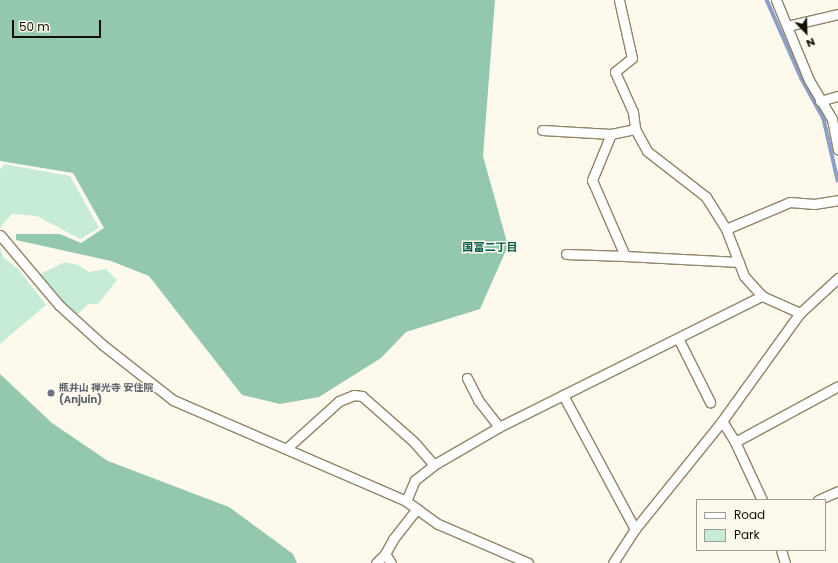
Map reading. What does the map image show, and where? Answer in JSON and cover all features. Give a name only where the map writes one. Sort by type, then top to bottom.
[{"type":"street","points":[[619,0],[632,58],[615,72],[633,112],[635,129],[647,151],[706,197],[726,229],[744,276],[762,296],[800,313]]},
{"type":"street","points":[[776,0],[809,80],[832,119],[838,149]]},
{"type":"street","points":[[787,26],[838,14]]},
{"type":"street","points":[[820,101],[838,96]]},
{"type":"street","points":[[542,130],[611,134],[635,129]]},
{"type":"street","points":[[611,134],[592,180],[625,256]]},
{"type":"street","points":[[726,229],[790,202],[814,204],[838,200]]},
{"type":"street","points":[[0,235],[59,305],[104,345],[173,400],[205,416],[287,448],[406,501],[438,524],[528,563]]},
{"type":"street","points":[[566,254],[738,262]]},
{"type":"street","points":[[613,563],[635,529],[722,421],[800,313],[838,278]]},
{"type":"street","points":[[406,501],[415,480],[434,465],[499,427],[762,296]]},
{"type":"street","points":[[678,338],[710,402]]},
{"type":"street","points":[[467,378],[478,400],[499,427]]},
{"type":"street","points":[[735,442],[838,386]]},
{"type":"street","points":[[287,448],[339,401],[354,395],[362,396],[368,401],[414,442],[434,465]]},
{"type":"street","points":[[563,395],[635,529]]},
{"type":"street","points":[[722,421],[735,442],[762,499]]},
{"type":"street","points":[[820,499],[838,491]]},
{"type":"street","points":[[376,563],[385,554],[394,538],[417,509]]},
{"type":"street","points":[[781,551],[785,563]]},
{"type":"street","points":[[385,554],[391,563]]},
{"type":"green space","points":[[0,0],[495,0],[483,156],[508,246],[480,309],[406,332],[381,358],[319,397],[280,404],[242,395],[149,276],[111,261],[16,240],[16,234],[60,234],[81,243],[104,228],[73,173],[0,161]]},
{"type":"green space","points":[[4,164],[70,176],[99,228],[80,239],[37,216],[12,214],[0,228],[0,170]]},
{"type":"green space","points":[[0,247],[3,257],[19,270],[46,305],[0,344]]},
{"type":"green space","points":[[65,262],[78,265],[89,272],[106,269],[117,280],[98,304],[88,304],[76,316],[38,275]]},
{"type":"green space","points":[[0,374],[52,423],[108,461],[229,507],[293,554],[297,563],[0,563]]},
{"type":"waterway","points":[[767,0],[802,79],[824,119],[838,180]]},
{"type":"place","name":"瓶井山 禅光寺 安住院 (Anjuin)","points":[[51,393]]},
{"type":"district","name":"国富二丁目","points":[[490,247]]}]
